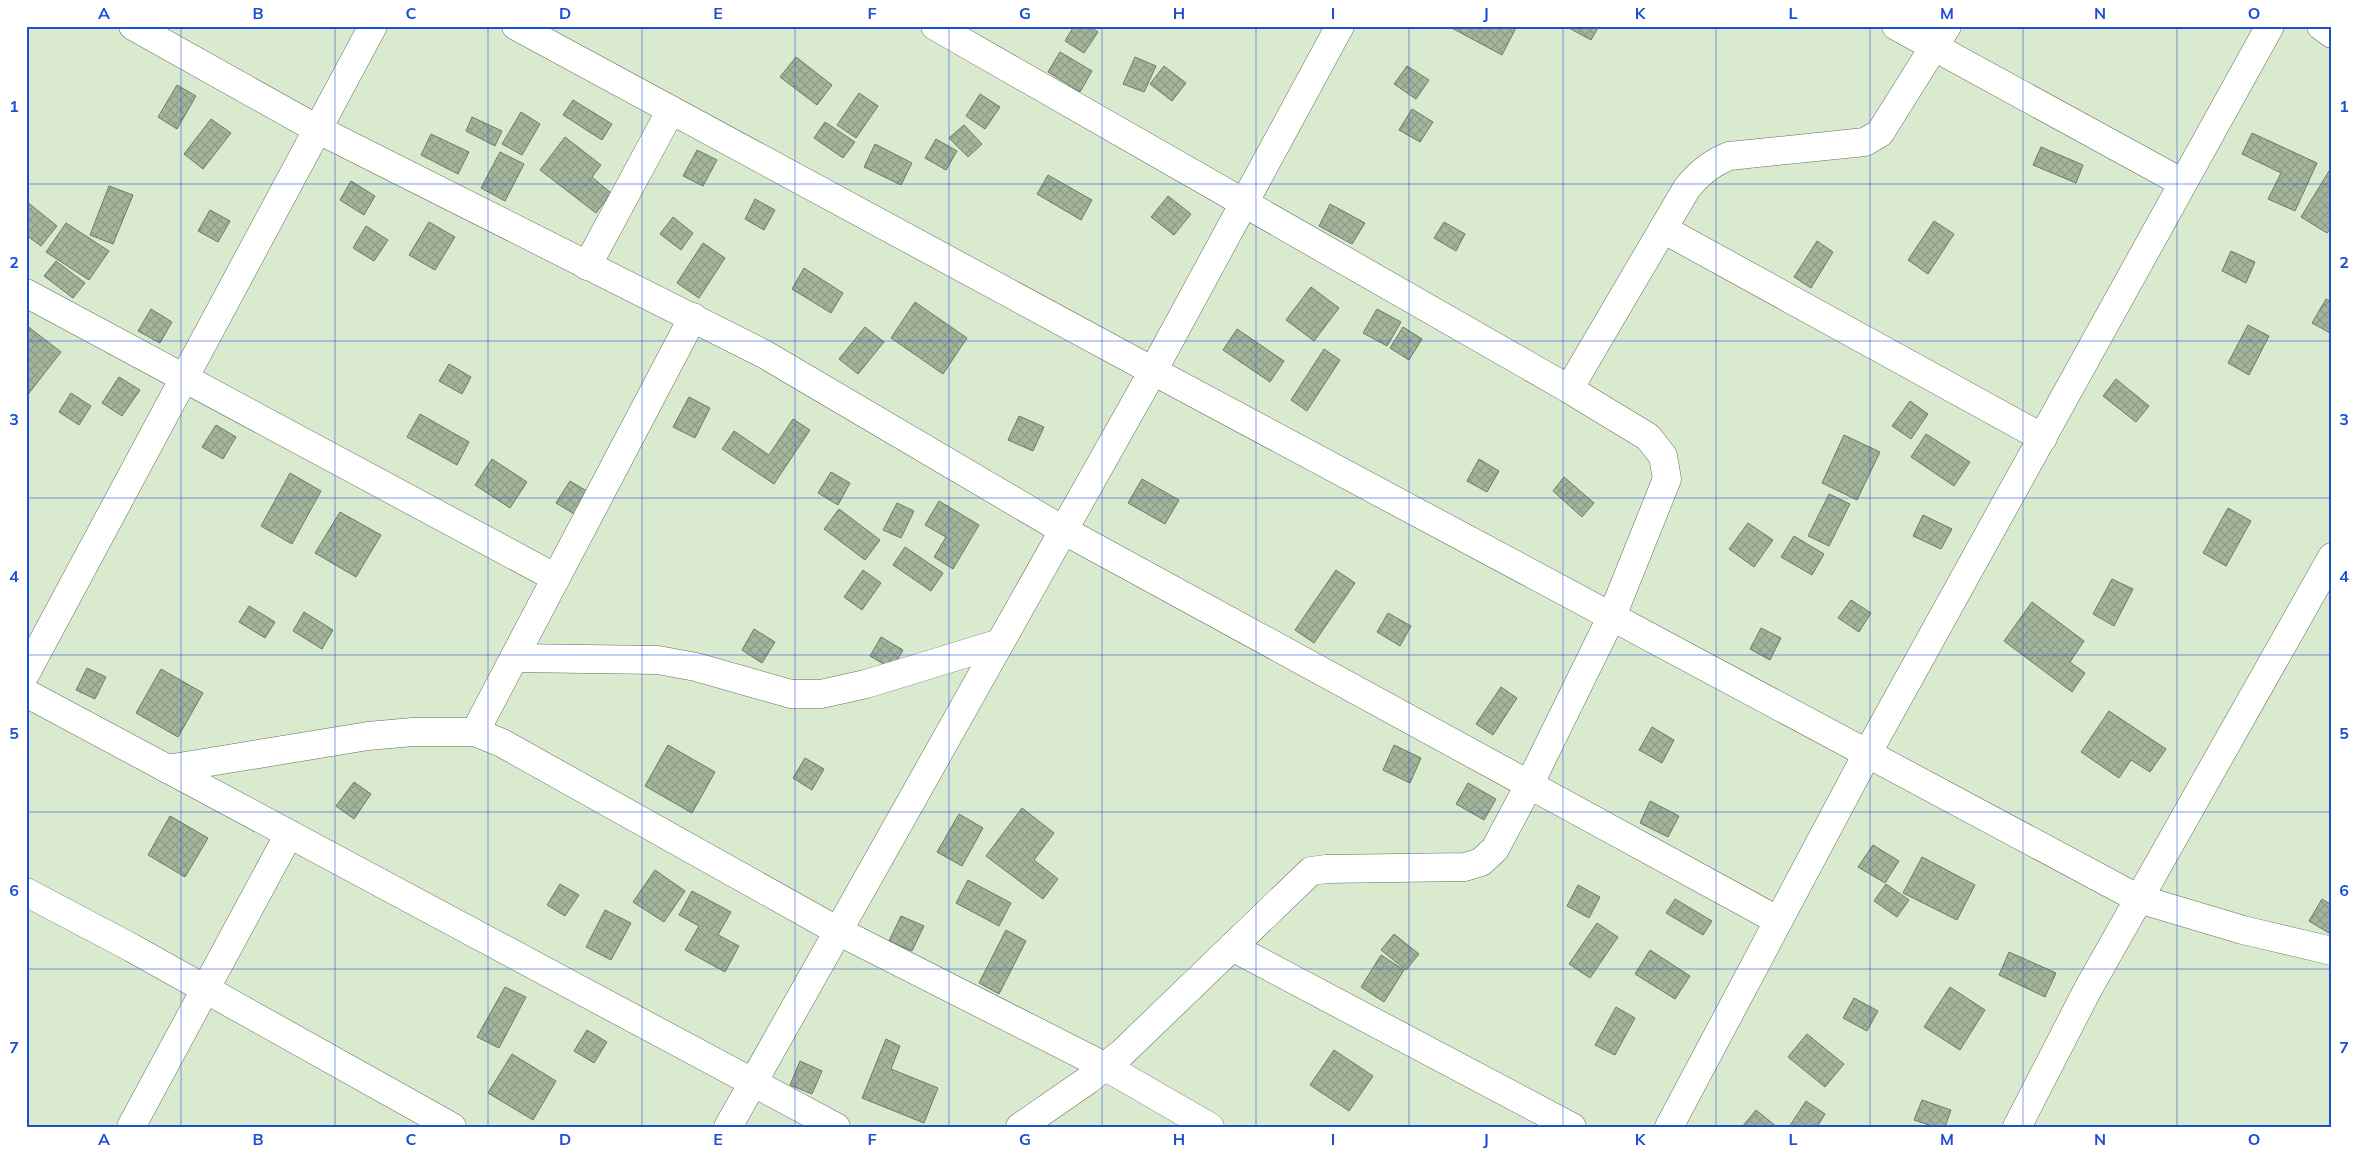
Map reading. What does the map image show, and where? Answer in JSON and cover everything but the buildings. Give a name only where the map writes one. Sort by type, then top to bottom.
[{"type":"street","points":[[134,26],[317,129],[693,318],[808,379],[1063,530],[1777,920]]},
{"type":"street","points":[[26,673],[373,26]]},
{"type":"street","points":[[516,26],[1153,371],[2139,899],[2243,930],[2332,951]]},
{"type":"street","points":[[935,26],[1648,437],[1663,456],[1667,479],[1612,616],[1529,785],[1495,849],[1481,862],[1465,867],[1326,869],[1311,871],[1106,1066],[1020,1127]]},
{"type":"street","points":[[728,1127],[1153,371],[1340,26]]},
{"type":"street","points":[[1896,26],[1941,37],[2183,183]]},
{"type":"street","points":[[1669,1127],[1777,920],[1867,754],[2270,26]]},
{"type":"street","points":[[2321,26],[2332,34]]},
{"type":"street","points":[[1569,390],[1686,188],[1713,162],[1729,156],[1865,142],[1880,133],[1941,37]]},
{"type":"street","points":[[587,266],[671,110]]},
{"type":"street","points":[[1663,229],[2043,438]]},
{"type":"street","points":[[26,292],[556,578]]},
{"type":"street","points":[[475,732],[693,318]]},
{"type":"street","points":[[2017,1127],[2088,989],[2332,557]]},
{"type":"street","points":[[514,658],[658,660],[696,667],[791,694],[820,694],[866,684],[1000,643]]},
{"type":"street","points":[[26,693],[836,1127]]},
{"type":"street","points":[[167,770],[368,736],[413,732],[475,732],[502,743],[838,931],[1106,1066],[1210,1127]]},
{"type":"street","points":[[131,1127],[289,834]]},
{"type":"street","points":[[26,892],[206,989],[452,1127]]},
{"type":"street","points":[[1232,947],[1572,1127]]}]
